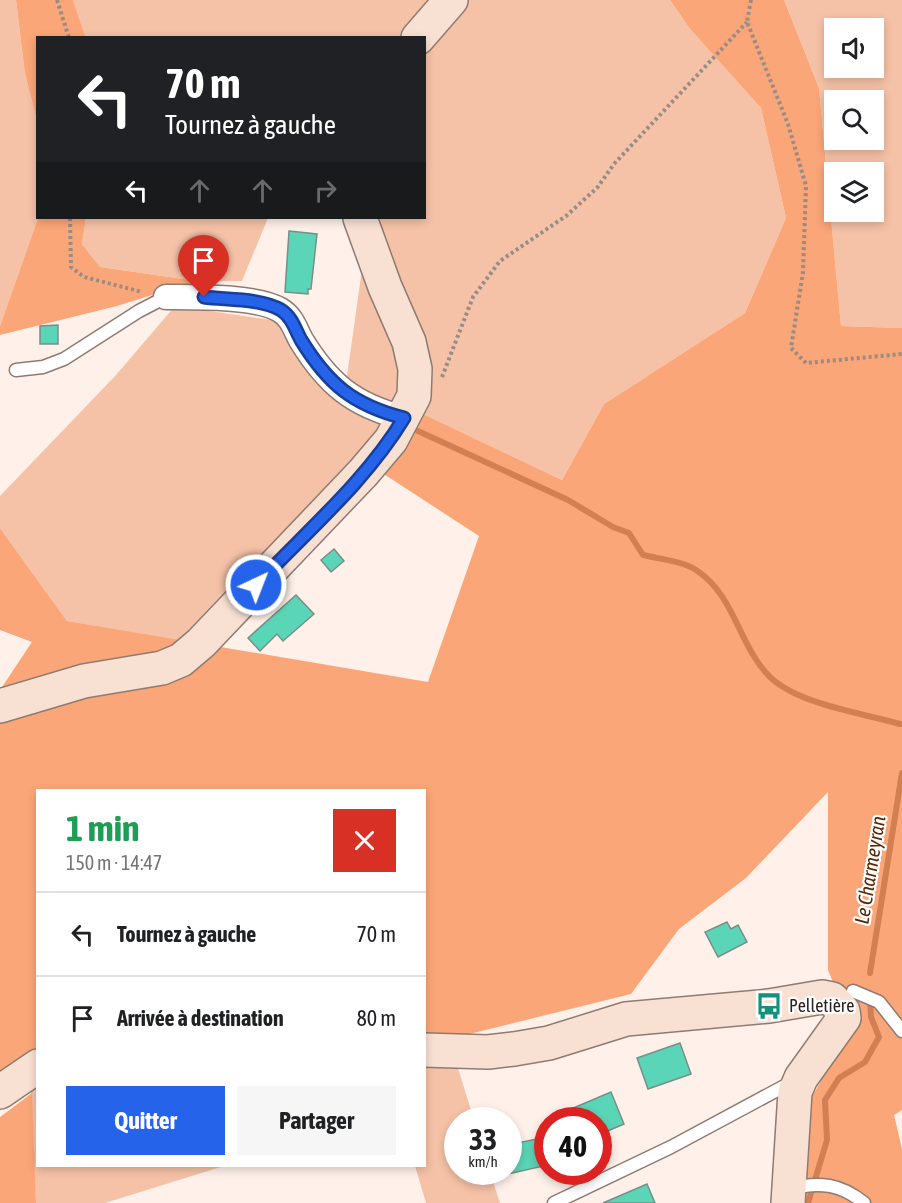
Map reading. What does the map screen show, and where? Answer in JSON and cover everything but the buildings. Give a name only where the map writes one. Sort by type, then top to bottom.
[{"type":"street","points":[[420,36],[451,0]]},
{"type":"street","points":[[0,706],[84,681],[162,668],[181,660],[201,643],[363,473],[391,440],[414,396],[415,369],[410,342],[385,286],[360,219]]},
{"type":"street","points":[[166,297],[238,301],[280,310],[291,319],[301,339],[327,377],[346,394],[379,412],[404,418]]},
{"type":"street","points":[[426,1050],[488,1052],[514,1049],[549,1043],[626,1019],[769,1006],[822,997],[832,999],[843,1011],[844,1018],[801,1078],[795,1092],[790,1136],[789,1196]]},
{"type":"street","points":[[0,1092],[36,1067]]},
{"type":"lane","points":[[16,370],[43,367],[64,358],[139,311],[166,297]]},
{"type":"lane","points":[[853,991],[879,1002],[902,1031]]},
{"type":"lane","points":[[554,1203],[671,1147],[801,1078]]},
{"type":"lane","points":[[789,1196],[804,1186],[834,1184],[864,1203]]},
{"type":"path","points":[[57,0],[68,36]]},
{"type":"path","points":[[751,0],[747,22],[788,124],[806,186],[803,272],[791,348],[806,363],[902,354]]},
{"type":"path","points":[[438,386],[473,297],[500,261],[566,216],[597,188],[614,164],[747,22]]},
{"type":"path","points":[[70,219],[71,267],[84,278],[166,297]]},
{"type":"shaded area","points":[[0,0],[16,0],[25,74],[36,117],[38,219],[0,326]]},
{"type":"shaded area","points":[[16,0],[73,0],[85,36],[36,36],[36,117],[25,74]]},
{"type":"shaded area","points":[[73,0],[670,0],[690,29],[761,108],[786,218],[745,313],[604,404],[562,480],[423,414],[213,647],[67,621],[0,528],[0,496],[116,375],[175,306],[272,320],[347,376],[363,262],[354,219],[426,219],[426,36],[85,36]]},
{"type":"shaded area","points":[[670,0],[784,0],[819,88],[826,162],[824,162],[824,222],[831,222],[841,326],[902,328],[902,1110],[894,1115],[902,1149],[902,1203],[795,1203],[807,1106],[851,1026],[828,970],[828,792],[746,878],[679,929],[631,994],[449,1039],[426,1038],[426,789],[36,789],[36,1064],[0,1086],[0,690],[32,642],[0,630],[0,528],[67,621],[428,682],[479,536],[373,467],[423,414],[562,480],[604,404],[745,313],[786,218],[761,108],[690,29]]},
{"type":"shaded area","points":[[784,0],[902,0],[902,328],[841,326],[831,222],[884,222],[884,162],[826,162],[825,150],[884,150],[884,90],[824,90],[824,142],[819,88]]},
{"type":"shaded area","points":[[38,219],[86,219],[82,244],[100,267],[197,281],[117,306],[0,335],[0,326]]},
{"type":"shaded area","points":[[86,219],[268,219],[242,281],[197,281],[100,267],[82,244]]},
{"type":"shaded area","points":[[426,1038],[449,1039],[470,1107],[444,1107],[444,1185],[494,1185],[500,1203],[426,1203],[415,1167],[426,1167]]},
{"type":"shaded area","points":[[36,1063],[36,1167],[221,1167],[105,1203],[36,1203],[30,1065]]},
{"type":"shaded area","points":[[32,1093],[36,1203],[0,1203],[0,1117]]},
{"type":"waterway","points":[[418,431],[568,500],[613,527],[629,533],[643,555],[678,562],[696,570],[720,593],[760,665],[771,678],[784,687],[815,702],[900,724]]},
{"type":"waterway","name":"Le Charmeyran","points":[[870,973],[902,773]]},
{"type":"waterway","name":"Le Charmeyran","points":[[808,1203],[827,1140],[825,1100],[839,1078],[865,1062],[879,1037],[871,1017],[870,1000]]},
{"type":"place","name":"Pelletière","points":[[769,1006]]},
{"type":"route","points":[[204,297],[261,304],[280,310],[291,319],[301,339],[327,377],[346,394],[379,412],[404,418],[391,440],[363,473],[256,585]]}]
